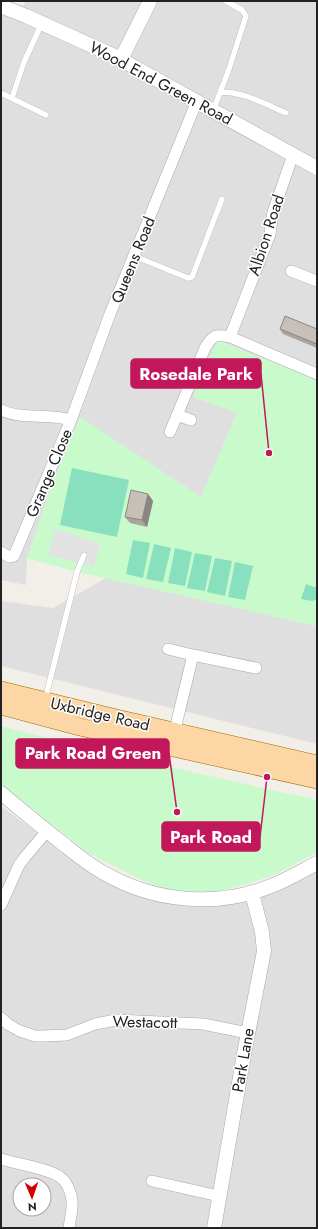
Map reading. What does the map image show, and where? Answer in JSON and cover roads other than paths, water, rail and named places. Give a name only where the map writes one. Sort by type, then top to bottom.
[{"type":"main road","name":"Uxbridge Road","points":[[1,690],[46,702],[317,764]]},
{"type":"main road","name":"Uxbridge Road","points":[[1,706],[80,727],[317,780]]},
{"type":"street","points":[[121,59],[150,1]]},
{"type":"street","name":"Wood End Green Road","points":[[8,6],[121,59],[317,168]]},
{"type":"street","name":"Queens Road","points":[[71,420],[110,314],[197,102]]},
{"type":"street","name":"Albion Road","points":[[230,338],[270,234],[273,212],[293,155]]},
{"type":"street","points":[[291,271],[317,281]]},
{"type":"street","points":[[170,432],[205,348],[210,339],[220,335],[317,374]]},
{"type":"street","name":"Grange Close","points":[[1,410],[12,414],[59,417],[71,420],[14,556],[9,557],[1,552]]},
{"type":"street","points":[[177,415],[191,420]]},
{"type":"street","points":[[168,649],[256,668]]},
{"type":"street","points":[[176,731],[177,721],[193,655]]},
{"type":"street","points":[[1,793],[82,859],[122,882],[156,894],[199,900],[252,893],[284,881],[317,863]]},
{"type":"street","points":[[1,905],[19,865],[47,831]]},
{"type":"street","name":"Park Lane","points":[[214,1228],[264,951],[262,932],[252,893]]},
{"type":"street","name":"Westacott","points":[[1,1018],[9,1025],[20,1031],[35,1036],[67,1035],[101,1022],[116,1020],[203,1024],[248,1033]]},
{"type":"street","points":[[1,1159],[51,1172],[62,1179],[70,1190],[72,1200],[69,1228]]},
{"type":"street","points":[[152,1180],[219,1196]]},
{"type":"lane","points":[[213,111],[229,69],[246,16],[242,10],[226,1]]},
{"type":"lane","points":[[12,98],[24,62],[42,23]]},
{"type":"lane","points":[[220,92],[232,92],[246,96],[286,114]]},
{"type":"lane","points":[[1,93],[46,115]]},
{"type":"lane","points":[[134,256],[188,278],[192,277],[222,199]]},
{"type":"lane","points":[[46,702],[47,692],[77,572],[84,555]]},
{"type":"place","name":"Rosedale Park","points":[[269,453]]},
{"type":"place","name":"Park Road","points":[[267,777]]},
{"type":"place","name":"Park Road Green","points":[[177,812]]}]
